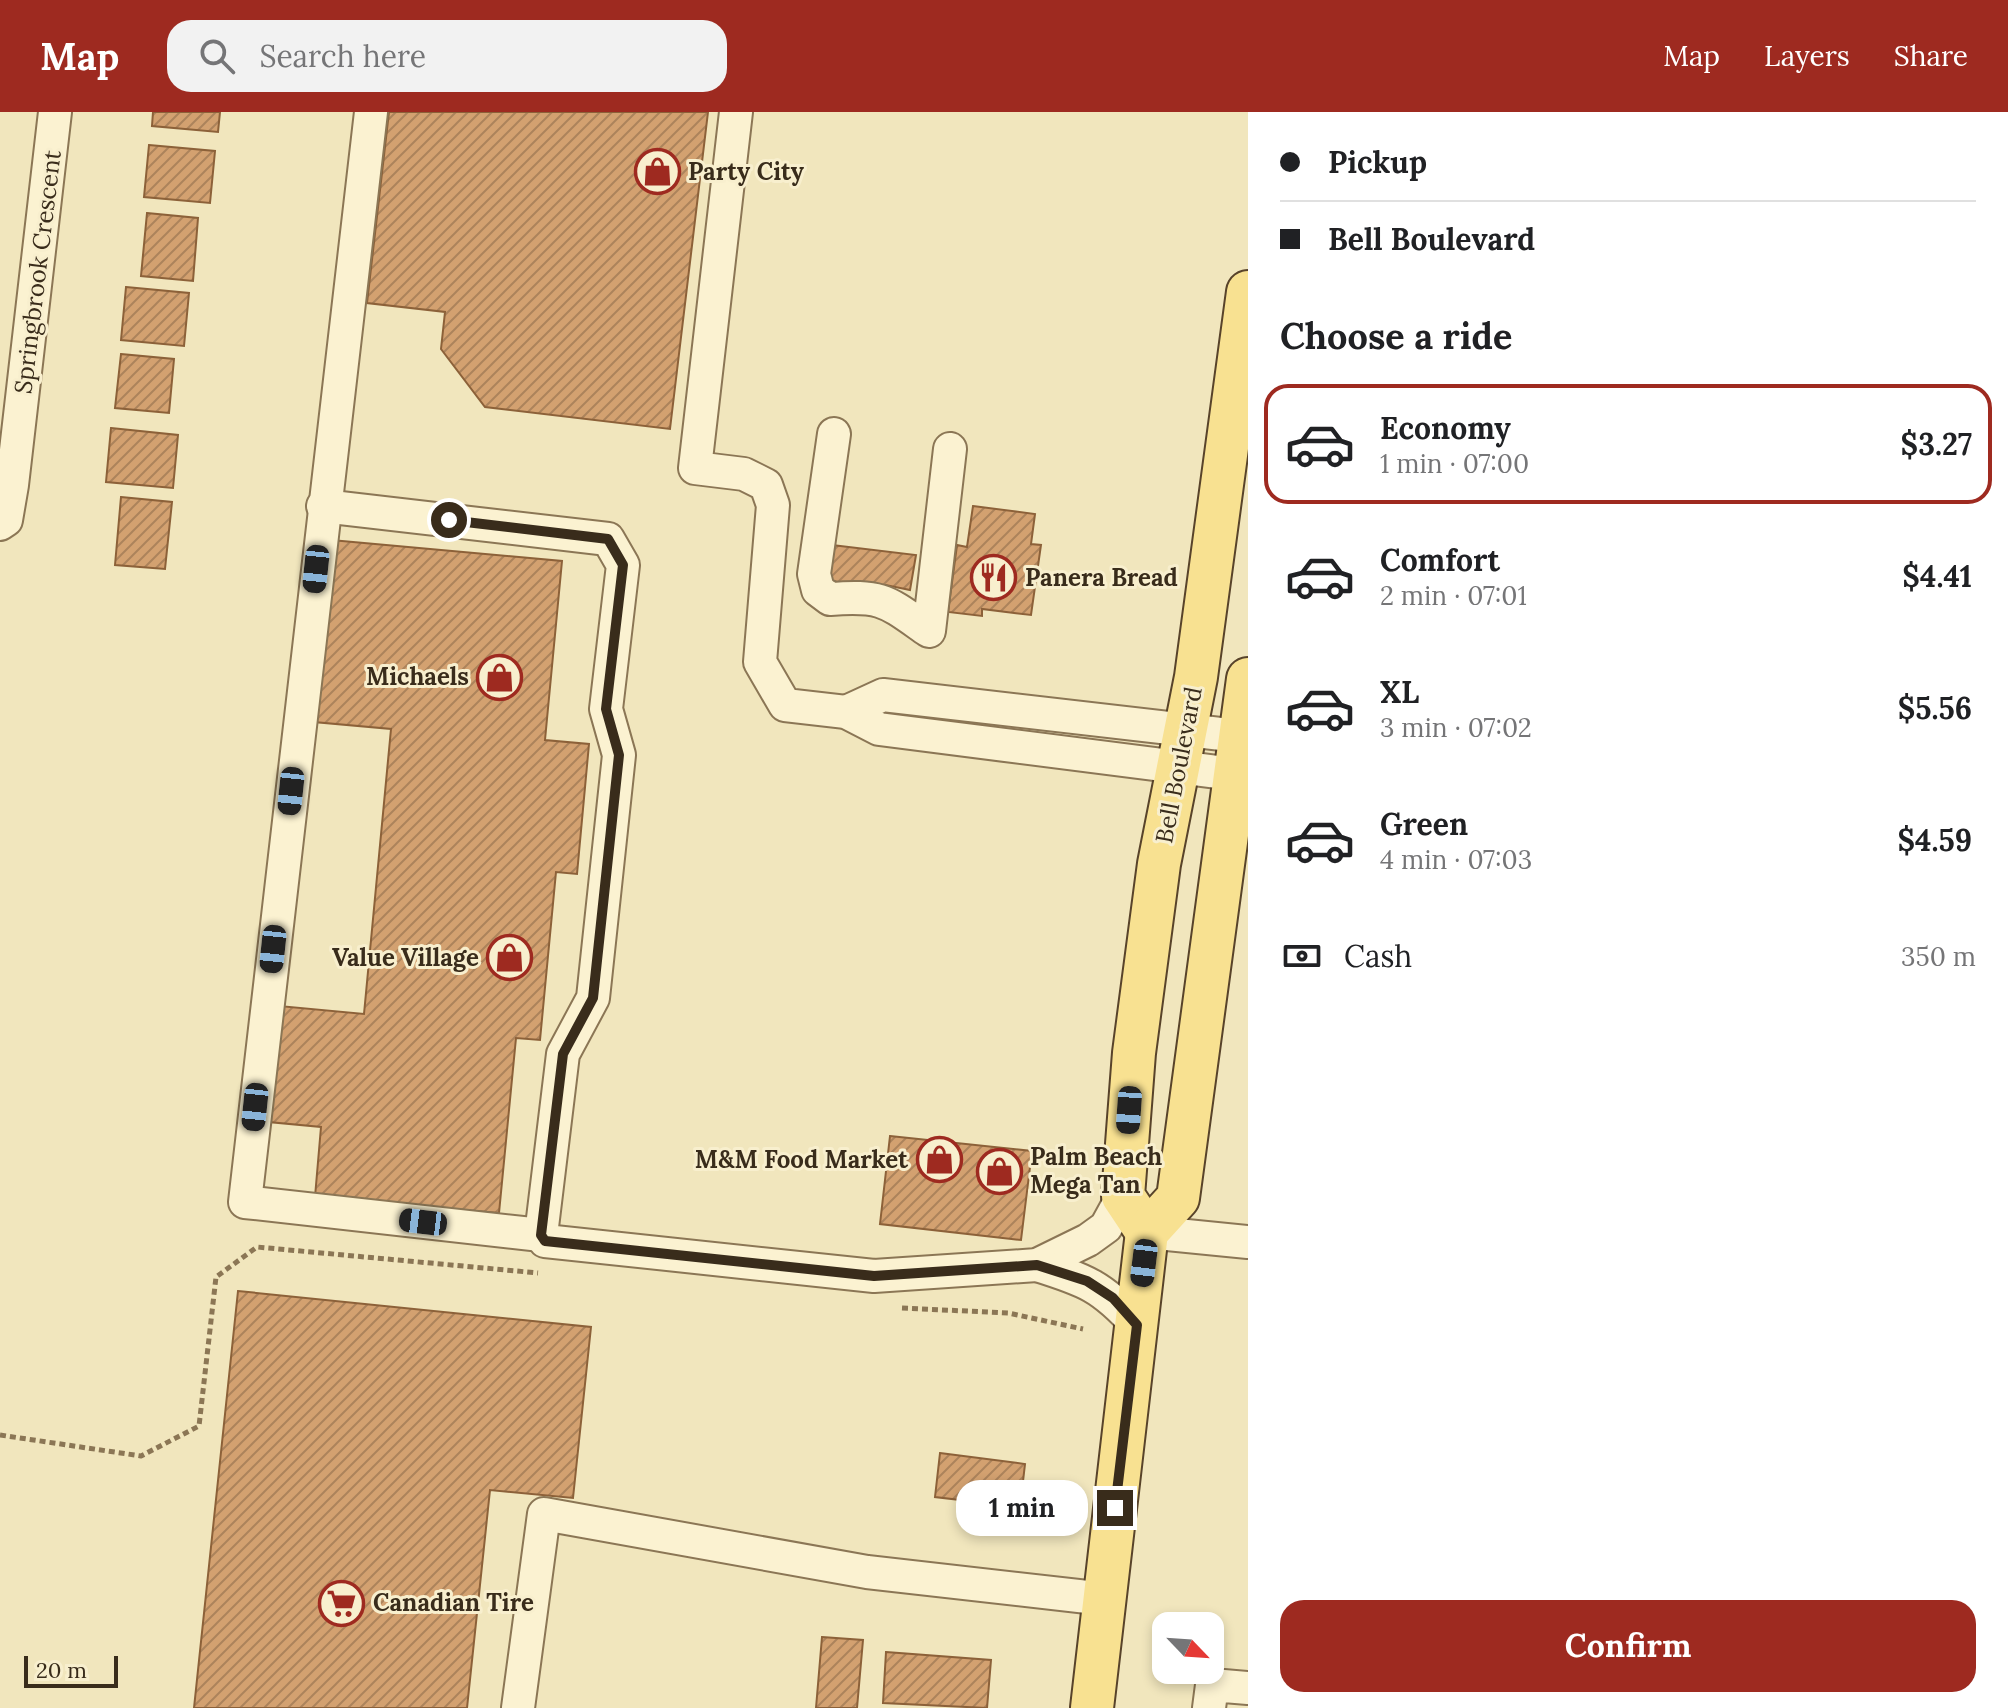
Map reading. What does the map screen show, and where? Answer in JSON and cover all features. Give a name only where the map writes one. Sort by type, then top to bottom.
[{"type":"main road","name":"Bell Boulevard","points":[[1123,1196],[1134,1053],[1159,864],[1182,748],[1248,292]]},
{"type":"main road","points":[[1092,1708],[1147,1232],[1178,1198],[1243,756],[1248,679]]},
{"type":"main road","points":[[1123,1196],[1147,1232]]},
{"type":"street","name":"Springbrook Crescent","points":[[0,524],[6,520],[12,485],[55,112]]},
{"type":"street","points":[[371,112],[323,506],[245,1202],[541,1235]]},
{"type":"street","points":[[736,112],[695,468],[744,474],[766,485],[773,505],[760,662],[785,705],[846,712],[883,695],[1243,756]]},
{"type":"street","points":[[834,434],[814,574],[818,590],[830,599],[852,596],[883,599],[929,631],[950,449]]},
{"type":"street","points":[[323,506],[608,539],[623,565],[606,709],[619,755],[593,998],[563,1054],[541,1235],[545,1241],[874,1276],[1037,1265],[1087,1281],[1113,1298],[1137,1325]]},
{"type":"street","points":[[1037,1265],[1088,1240],[1106,1227],[1123,1196]]},
{"type":"street","points":[[1147,1232],[1248,1242]]},
{"type":"street","points":[[518,1708],[544,1514],[867,1572],[1105,1599]]},
{"type":"street","points":[[1209,1708],[1212,1685],[1248,1688]]},
{"type":"path","points":[[0,1435],[141,1456],[199,1426],[216,1277],[257,1247],[554,1275]]},
{"type":"path","points":[[898,1307],[1008,1313],[1083,1329]]},
{"type":"building","points":[[153,112],[220,112],[218,132],[152,126]]},
{"type":"building","points":[[389,112],[708,112],[670,429],[485,407],[441,349],[445,312],[367,303]]},
{"type":"building","points":[[149,145],[215,151],[210,203],[144,197]]},
{"type":"building","points":[[147,213],[198,218],[193,281],[141,276]]},
{"type":"building","points":[[126,287],[189,293],[184,346],[121,340]]},
{"type":"building","points":[[121,354],[174,359],[169,413],[115,408]]},
{"type":"building","points":[[111,428],[178,435],[173,488],[106,482]]},
{"type":"building","points":[[121,497],[172,502],[165,569],[115,565]]},
{"type":"building","name":"Panera Bread","points":[[973,506],[1035,514],[1031,544],[1041,545],[1031,615],[982,609],[982,616],[948,612],[957,545],[967,547]]},
{"type":"building","points":[[331,540],[562,561],[545,740],[589,744],[577,874],[556,872],[540,1040],[516,1038],[499,1213],[315,1197],[321,1127],[258,1121],[269,1005],[364,1014],[391,729],[314,722]]},
{"type":"building","points":[[832,545],[916,555],[910,590],[886,585],[882,590],[827,580]]},
{"type":"building","points":[[890,1136],[1032,1151],[1021,1240],[880,1224]]},
{"type":"building","name":"Canadian Tire","points":[[238,1291],[591,1327],[573,1498],[490,1490],[467,1708],[194,1708]]},
{"type":"building","points":[[940,1453],[1025,1464],[1020,1507],[935,1497]]},
{"type":"building","points":[[822,1637],[863,1640],[857,1708],[816,1708]]},
{"type":"building","points":[[886,1652],[991,1660],[987,1708],[883,1703]]},
{"type":"place","name":"Party City","points":[[657,172]]},
{"type":"place","name":"Panera Bread","points":[[994,578]]},
{"type":"place","name":"Michaels","points":[[500,677]]},
{"type":"place","name":"Value Village","points":[[510,958]]},
{"type":"place","name":"M&M Food Market","points":[[939,1160]]},
{"type":"place","name":"Palm Beach Mega Tan","points":[[999,1171]]},
{"type":"place","name":"Canadian Tire","points":[[342,1603]]},
{"type":"route","points":[[449,520],[608,539],[623,565],[606,709],[619,755],[593,998],[563,1054],[541,1235],[545,1241],[874,1276],[1037,1265],[1087,1281],[1113,1298],[1137,1325],[1115,1508]]}]
